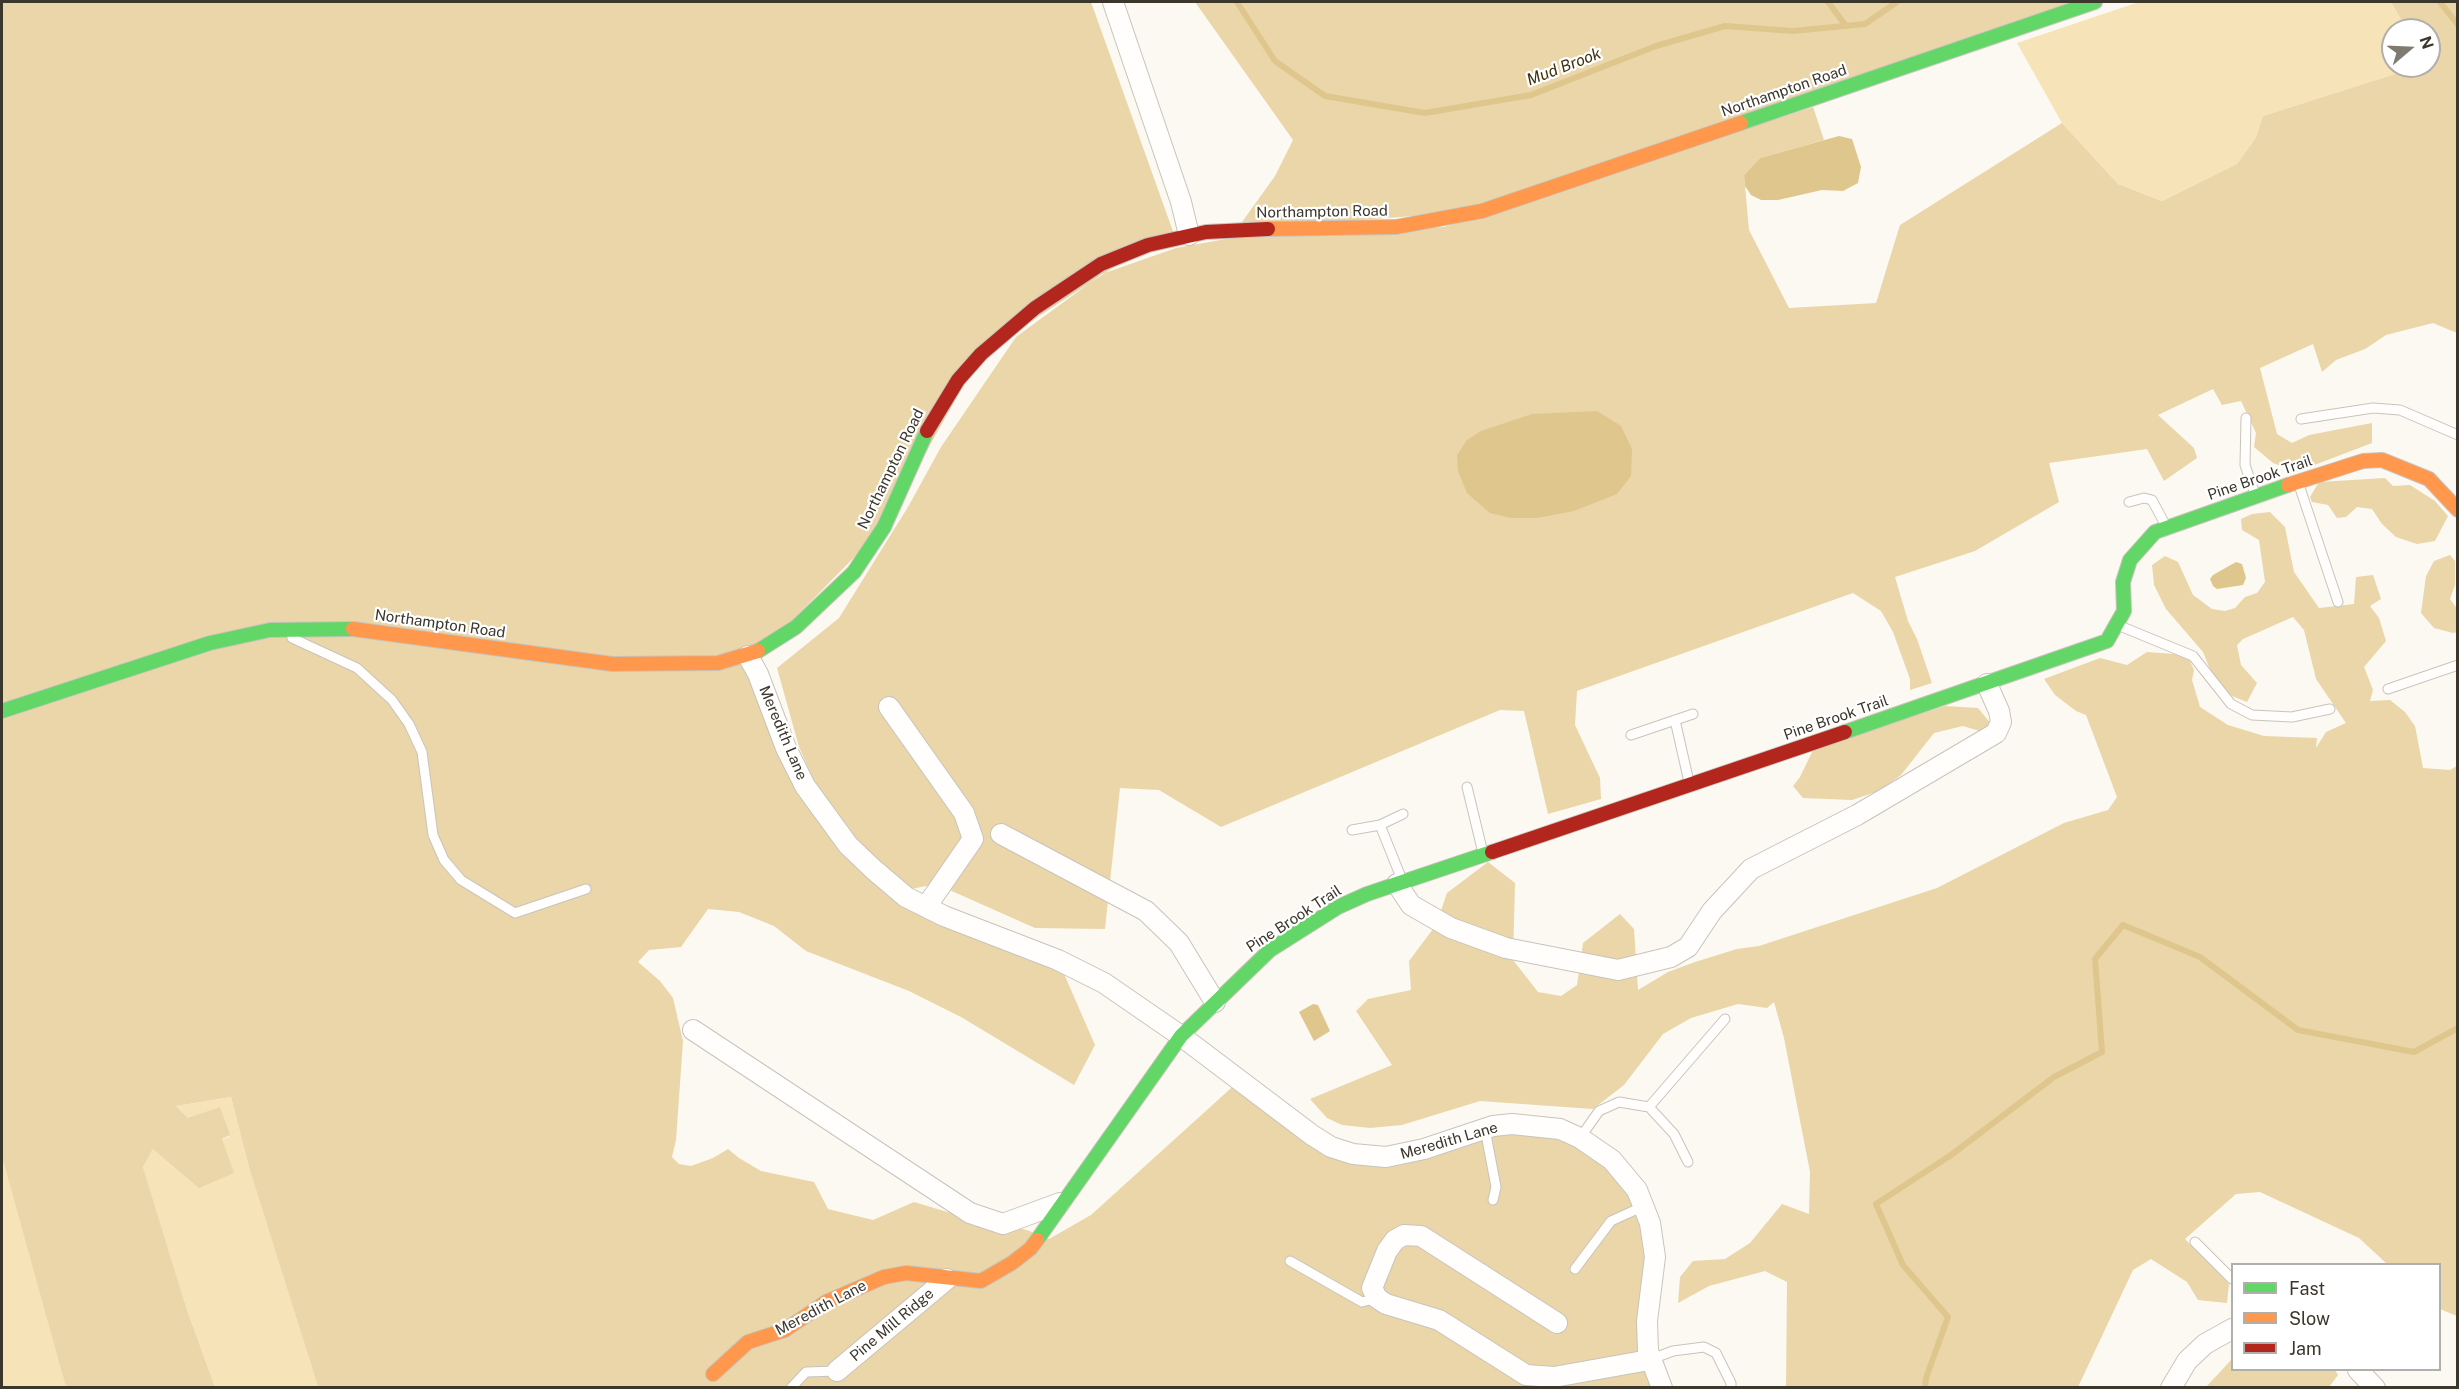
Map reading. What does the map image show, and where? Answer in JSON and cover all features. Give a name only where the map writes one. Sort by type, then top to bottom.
[{"type":"street","points":[[1113,2],[1181,202],[1189,235]]},
{"type":"street","name":"Northampton Road","points":[[2,711],[210,643],[270,630],[348,627],[631,665],[718,663],[748,656],[777,641],[795,627],[854,572],[884,527],[932,419],[958,380],[988,347],[1035,308],[1101,264],[1148,245],[1189,235],[1237,229],[1396,228],[1482,212],[2095,2]]},
{"type":"street","name":"Pine Brook Trail","points":[[1181,1035],[1236,980],[1279,945],[1338,907],[1400,883],[2084,651],[2107,640],[2118,625],[2124,611],[2123,582],[2130,560],[2155,532],[2363,461],[2382,460],[2429,479],[2457,510]]},
{"type":"street","name":"Meredith Lane","points":[[748,656],[767,694],[786,748],[805,786],[848,845],[873,869],[906,897],[926,907],[979,932],[1058,960],[1095,979],[1181,1035],[1312,1136],[1331,1147],[1353,1154],[1376,1157],[1397,1156],[1485,1129],[1512,1124],[1560,1130],[1580,1138],[1612,1160],[1625,1173],[1644,1206],[1650,1223],[1654,1257],[1647,1321],[1650,1360],[1662,1388]]},
{"type":"street","points":[[1400,883],[1411,905],[1451,928],[1506,948],[1618,970],[1671,957],[1688,947],[1712,911],[1751,869],[1857,815],[1996,733],[2001,722],[2000,711],[1987,684]]},
{"type":"street","points":[[889,707],[964,813],[973,839],[926,907]]},
{"type":"street","points":[[1001,834],[1146,911],[1179,943],[1215,1002]]},
{"type":"street","points":[[693,1030],[970,1213],[1003,1224],[1060,1203]]},
{"type":"street","name":"Meredith Lane","points":[[713,1374],[748,1342],[785,1330],[826,1302],[863,1285],[895,1274],[981,1281],[1012,1263],[1029,1249],[1181,1035]]},
{"type":"street","points":[[1557,1323],[1421,1236],[1404,1235],[1395,1240],[1387,1251],[1372,1288],[1377,1298],[1386,1304],[1439,1320],[1526,1375],[1554,1377],[1650,1360]]},
{"type":"street","name":"Pine Mill Ridge","points":[[837,1371],[947,1279]]},
{"type":"street","points":[[2171,1388],[2187,1360],[2205,1344],[2231,1330]]},
{"type":"street","points":[[2359,1371],[2375,1388]]},
{"type":"lane","points":[[2301,419],[2373,408],[2400,411],[2457,435]]},
{"type":"lane","points":[[2246,418],[2245,465],[2256,496]]},
{"type":"lane","points":[[2298,482],[2338,602]]},
{"type":"lane","points":[[2129,502],[2144,498],[2152,500],[2167,528]]},
{"type":"lane","points":[[2118,625],[2193,656],[2231,704],[2252,715],[2292,717],[2330,709]]},
{"type":"lane","points":[[270,630],[325,651],[357,668],[374,681],[392,700],[409,724],[422,752],[433,835],[444,860],[461,880],[515,913],[586,889]]},
{"type":"lane","points":[[2388,689],[2457,665]]},
{"type":"lane","points":[[1630,735],[1693,714]]},
{"type":"lane","points":[[1675,720],[1690,786]]},
{"type":"lane","points":[[1467,787],[1484,856]]},
{"type":"lane","points":[[1352,830],[1380,825],[1404,814]]},
{"type":"lane","points":[[1380,825],[1400,883]]},
{"type":"lane","points":[[1649,1107],[1725,1019]]},
{"type":"lane","points":[[1580,1138],[1599,1112],[1619,1102],[1649,1107],[1674,1134],[1688,1162]]},
{"type":"lane","points":[[1485,1129],[1496,1187],[1493,1200]]},
{"type":"lane","points":[[1575,1269],[1611,1221],[1644,1206]]},
{"type":"lane","points":[[2195,1242],[2231,1278]]},
{"type":"lane","points":[[1290,1261],[1362,1302],[1377,1298]]},
{"type":"lane","points":[[1650,1360],[1673,1351],[1704,1347],[1716,1353],[1731,1383],[1731,1388]]},
{"type":"lane","points":[[790,1388],[806,1372],[837,1371]]},
{"type":"shaded area","points":[[2,2],[1091,2],[1175,237],[1148,245],[981,354],[884,527],[764,649],[758,674],[805,786],[907,897],[1058,960],[1095,1045],[1074,1085],[961,1017],[909,991],[806,951],[774,926],[739,912],[708,909],[681,947],[649,950],[638,962],[660,981],[673,998],[683,1041],[676,1140],[672,1157],[679,1164],[691,1166],[713,1158],[728,1149],[761,1171],[814,1182],[828,1209],[873,1220],[914,1202],[964,1217],[1027,1230],[1049,1239],[1091,1215],[1240,1080],[1353,1154],[1512,1124],[1598,1148],[1650,1223],[1647,1321],[1662,1387],[318,1387],[250,1171],[231,1097],[176,1106],[188,1118],[220,1107],[230,1135],[222,1139],[234,1173],[199,1188],[153,1149],[143,1167],[187,1310],[215,1387],[66,1387],[2,1157]]},
{"type":"shaded area","points":[[1195,2],[2095,2],[1482,211],[1237,229],[1275,176],[1293,140]]},
{"type":"shaded area","points":[[2139,2],[2391,2],[2400,18],[2381,18],[2382,78],[2263,116],[2255,139],[2237,164],[2162,201],[2118,184],[2062,123],[2017,43]]},
{"type":"shaded area","points":[[2391,2],[2457,2],[2457,333],[2433,323],[2386,335],[2365,349],[2336,360],[2322,372],[2313,344],[2260,368],[2277,434],[2292,443],[2309,435],[2372,423],[2372,443],[2296,472],[2273,463],[2254,447],[2256,433],[2241,401],[2222,405],[2213,389],[2158,415],[2194,448],[2197,458],[2164,481],[2147,449],[2049,463],[2059,502],[1975,551],[1895,577],[1908,621],[1917,639],[1932,683],[1910,690],[1910,679],[1893,632],[1881,611],[1853,593],[1577,691],[1575,725],[1600,778],[1601,799],[1548,814],[1524,711],[1500,710],[1221,827],[1159,790],[1120,788],[1105,929],[1035,928],[936,884],[911,889],[851,835],[819,792],[799,747],[777,668],[839,618],[908,507],[941,447],[1016,337],[1102,274],[1176,248],[1248,235],[1444,227],[1813,107],[1824,140],[1760,158],[1744,175],[1749,230],[1789,308],[1876,303],[1900,225],[2062,123],[2118,184],[2162,201],[2237,164],[2255,139],[2263,116],[2382,78],[2441,78],[2441,18],[2400,18]]},
{"type":"shaded area","points":[[1839,136],[1852,139],[1861,167],[1858,183],[1843,191],[1822,190],[1778,200],[1761,200],[1751,195],[1745,186],[1744,175],[1760,158]]},
{"type":"shaded area","points":[[1597,411],[1621,426],[1632,449],[1631,476],[1617,494],[1574,511],[1537,518],[1511,518],[1490,513],[1467,493],[1458,471],[1457,455],[1467,440],[1481,431],[1532,414]]},
{"type":"shaded area","points":[[2385,478],[2393,486],[2410,485],[2435,501],[2448,516],[2435,541],[2417,544],[2396,537],[2382,524],[2372,509],[2357,507],[2346,517],[2337,518],[2328,505],[2312,502],[2310,497],[2319,482]]},
{"type":"shaded area","points":[[2270,512],[2285,527],[2294,572],[2319,608],[2354,604],[2356,577],[2373,575],[2381,599],[2370,606],[2379,618],[2386,641],[2364,667],[2373,690],[2370,701],[2390,700],[2405,712],[2415,726],[2423,768],[2450,770],[2457,766],[2457,1316],[2441,1309],[2441,1263],[2386,1263],[2359,1238],[2260,1192],[2236,1194],[2185,1239],[2229,1284],[2227,1303],[2198,1300],[2187,1282],[2151,1259],[2133,1270],[2078,1387],[1786,1387],[1787,1282],[1765,1271],[1709,1286],[1678,1303],[1680,1277],[1693,1261],[1725,1259],[1750,1243],[1782,1204],[1809,1214],[1810,1172],[1784,1038],[1774,1002],[1767,1008],[1738,1004],[1691,1018],[1663,1034],[1624,1085],[1593,1109],[1480,1101],[1402,1125],[1370,1128],[1342,1125],[1327,1118],[1310,1099],[1392,1065],[1356,1011],[1368,999],[1411,990],[1409,961],[1436,925],[1447,893],[1488,862],[1515,883],[1513,960],[1538,992],[1561,996],[1577,985],[1583,943],[1620,914],[1634,929],[1638,990],[1668,972],[1695,962],[1737,949],[1759,946],[1937,888],[2064,823],[2108,810],[2117,797],[2086,715],[2076,711],[2055,695],[2044,679],[2100,658],[2127,665],[2147,652],[2175,654],[2189,659],[2194,670],[2192,680],[2200,707],[2228,725],[2264,736],[2317,738],[2316,748],[2326,732],[2346,723],[2316,679],[2304,630],[2293,617],[2243,639],[2237,645],[2241,665],[2257,683],[2247,702],[2227,694],[2214,679],[2203,652],[2166,609],[2154,585],[2152,565],[2165,556],[2178,562],[2193,595],[2212,609],[2225,611],[2235,608],[2245,597],[2257,593],[2265,582],[2259,540],[2242,530],[2241,519],[2252,514]]},
{"type":"shaded area","points":[[2450,555],[2455,561],[2455,585],[2450,599],[2458,610],[2457,632],[2453,633],[2434,628],[2421,613],[2426,576],[2434,561]]},
{"type":"shaded area","points":[[2236,562],[2242,564],[2246,578],[2243,585],[2217,589],[2213,586],[2210,579],[2213,575]]},
{"type":"shaded area","points":[[1945,706],[1978,708],[1992,725],[1986,733],[1963,726],[1934,733],[1901,775],[1879,791],[1852,800],[1803,798],[1793,786],[1814,748]]},
{"type":"shaded area","points":[[1313,1004],[1318,1005],[1330,1031],[1314,1041],[1299,1012]]},
{"type":"shaded area","points":[[231,1097],[250,1171],[318,1387],[215,1387],[187,1310],[143,1167],[153,1149],[171,1162],[230,1136],[188,1118],[176,1106]]},
{"type":"shaded area","points":[[2,1157],[59,1360],[66,1387],[2,1387]]},
{"type":"shaded area","points":[[2231,1360],[2231,1371],[2336,1371],[2338,1375],[2329,1387],[2206,1387]]},
{"type":"waterway","name":"Mud Brook","points":[[1237,2],[1275,61],[1325,96],[1425,113],[1531,95],[1656,46],[1725,26],[1793,31],[1865,24],[1897,2]]},
{"type":"waterway","points":[[1828,2],[1846,26]]},
{"type":"waterway","name":"Mud Brook","points":[[2440,2],[2458,25]]},
{"type":"waterway","points":[[1925,1388],[1926,1378],[1948,1317],[1903,1265],[1876,1204],[1951,1155],[2054,1077],[2102,1052],[2095,959],[2123,925],[2200,957],[2298,1030],[2414,1052],[2458,1028]]},
{"type":"traffic: fast","points":[[1741,123],[2095,2]]},
{"type":"traffic: fast","points":[[758,651],[796,627],[854,572],[884,527],[927,431]]},
{"type":"traffic: fast","points":[[1845,732],[2107,641],[2124,611],[2123,582],[2130,560],[2155,532],[2288,485]]},
{"type":"traffic: fast","points":[[2,711],[210,643],[270,630],[353,629]]},
{"type":"traffic: fast","points":[[1037,1240],[1181,1036],[1270,950],[1338,907],[1367,894],[1492,852]]},
{"type":"traffic: slow","points":[[1268,229],[1396,227],[1482,211],[1741,123]]},
{"type":"traffic: slow","points":[[2288,485],[2363,461],[2382,460],[2429,479],[2458,510]]},
{"type":"traffic: slow","points":[[353,629],[612,664],[718,663],[758,651]]},
{"type":"traffic: slow","points":[[713,1374],[748,1342],[785,1330],[826,1302],[884,1277],[906,1273],[981,1281],[1012,1263],[1030,1249],[1037,1240]]},
{"type":"traffic: jam","points":[[927,431],[958,380],[981,354],[1035,308],[1101,264],[1148,245],[1206,232],[1268,229]]},
{"type":"traffic: jam","points":[[1492,852],[1845,732]]}]
